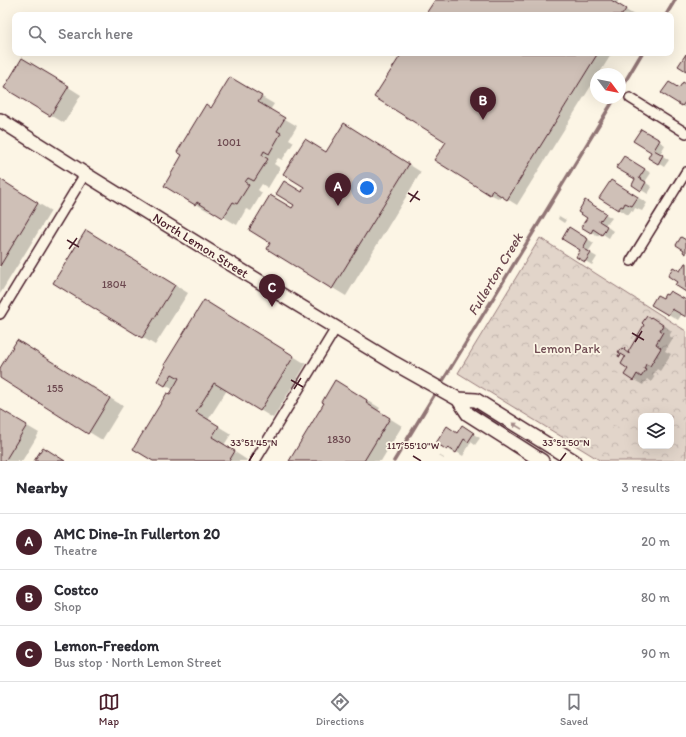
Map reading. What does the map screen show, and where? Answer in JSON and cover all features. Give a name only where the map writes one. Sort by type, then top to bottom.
[{"type":"street","points":[[630,98],[686,133]]},
{"type":"street","name":"North Lemon Street","points":[[0,120],[336,328],[453,396]]},
{"type":"street","points":[[631,261],[686,172]]},
{"type":"street","points":[[0,314],[86,174]]},
{"type":"street","points":[[256,461],[336,328]]},
{"type":"street","points":[[453,396],[468,414],[542,461]]},
{"type":"street","points":[[453,396],[476,400],[574,461]]},
{"type":"green space","name":"Lemon Park","points":[[540,238],[686,331],[686,461],[601,461],[458,373]]},
{"type":"building","points":[[435,0],[611,0],[626,9],[624,12],[427,12]]},
{"type":"building","points":[[686,54],[686,71],[678,66]]},
{"type":"building","points":[[400,56],[596,56],[507,200],[492,190],[490,195],[434,160],[446,142],[374,97]]},
{"type":"building","points":[[22,58],[69,86],[50,116],[4,88]]},
{"type":"building","points":[[230,77],[262,96],[258,102],[285,118],[277,131],[281,133],[269,154],[264,151],[262,155],[268,159],[254,181],[248,178],[245,182],[249,185],[237,204],[233,202],[223,218],[197,202],[195,205],[164,186],[182,155],[177,152],[206,104],[211,108]]},
{"type":"building","points":[[669,82],[679,88],[683,82],[686,84],[686,101],[682,106],[661,93]]},
{"type":"building","points":[[344,123],[409,164],[332,289],[267,249],[270,243],[249,230],[270,195],[292,208],[294,205],[276,194],[284,181],[302,192],[304,187],[283,174],[305,139],[326,152]]},
{"type":"building","points":[[641,129],[660,140],[654,150],[663,155],[658,164],[648,158],[651,152],[633,141]]},
{"type":"building","points":[[624,156],[645,169],[639,178],[646,182],[641,191],[632,185],[635,179],[616,168]]},
{"type":"building","points":[[0,179],[38,203],[0,266]]},
{"type":"building","points":[[611,180],[638,197],[632,206],[625,203],[623,207],[621,206],[618,210],[599,198]]},
{"type":"building","points":[[585,200],[606,213],[599,221],[607,226],[602,235],[593,229],[591,233],[581,227],[587,218],[578,212]]},
{"type":"building","points":[[569,227],[588,239],[583,248],[591,253],[585,262],[576,257],[580,250],[562,239]]},
{"type":"building","points":[[86,230],[175,285],[142,338],[53,283]]},
{"type":"building","points":[[681,237],[686,240],[686,254],[683,252],[684,250],[676,245]]},
{"type":"building","points":[[685,263],[686,292],[675,285],[677,282],[668,276],[673,267],[680,271]]},
{"type":"building","points":[[670,291],[686,300],[686,317],[672,309],[668,315],[651,305],[657,295],[663,298],[665,294],[667,295]]},
{"type":"building","points":[[204,300],[294,356],[260,411],[214,383],[196,412],[219,426],[212,437],[235,451],[229,461],[153,461],[133,449],[167,393],[170,394],[179,378],[172,374],[165,386],[157,381],[166,366],[164,365]]},
{"type":"building","points":[[647,316],[663,325],[660,330],[663,332],[656,344],[661,348],[650,366],[646,364],[644,369],[646,370],[641,377],[637,374],[633,381],[624,375],[628,369],[621,364],[626,357],[621,354],[620,357],[618,356],[620,353],[618,352],[620,349],[622,350],[625,348],[624,350],[629,354],[628,352],[644,325],[642,323]]},
{"type":"building","points":[[17,340],[110,398],[88,434],[0,378],[0,368]]},
{"type":"building","points":[[335,380],[367,400],[366,403],[390,418],[364,461],[289,461],[324,403],[322,402]]},
{"type":"building","points":[[0,409],[27,425],[5,461],[0,461]]},
{"type":"building","points":[[462,425],[474,433],[468,442],[464,439],[456,453],[449,448],[447,450],[436,443],[447,426],[457,433]]},
{"type":"building","points":[[43,447],[65,461],[34,461]]},
{"type":"waterway","name":"Fullerton Creek","points":[[668,12],[675,0]]},
{"type":"waterway","name":"Fullerton Creek","points":[[626,80],[640,56]]},
{"type":"waterway","name":"Fullerton Creek","points":[[394,461],[611,104]]},
{"type":"place","name":"Costco","points":[[483,120]]},
{"type":"place","name":"AMC Dine-In Fullerton 20","points":[[338,206]]},
{"type":"place","name":"Lemon-Freedom","points":[[272,307]]}]
